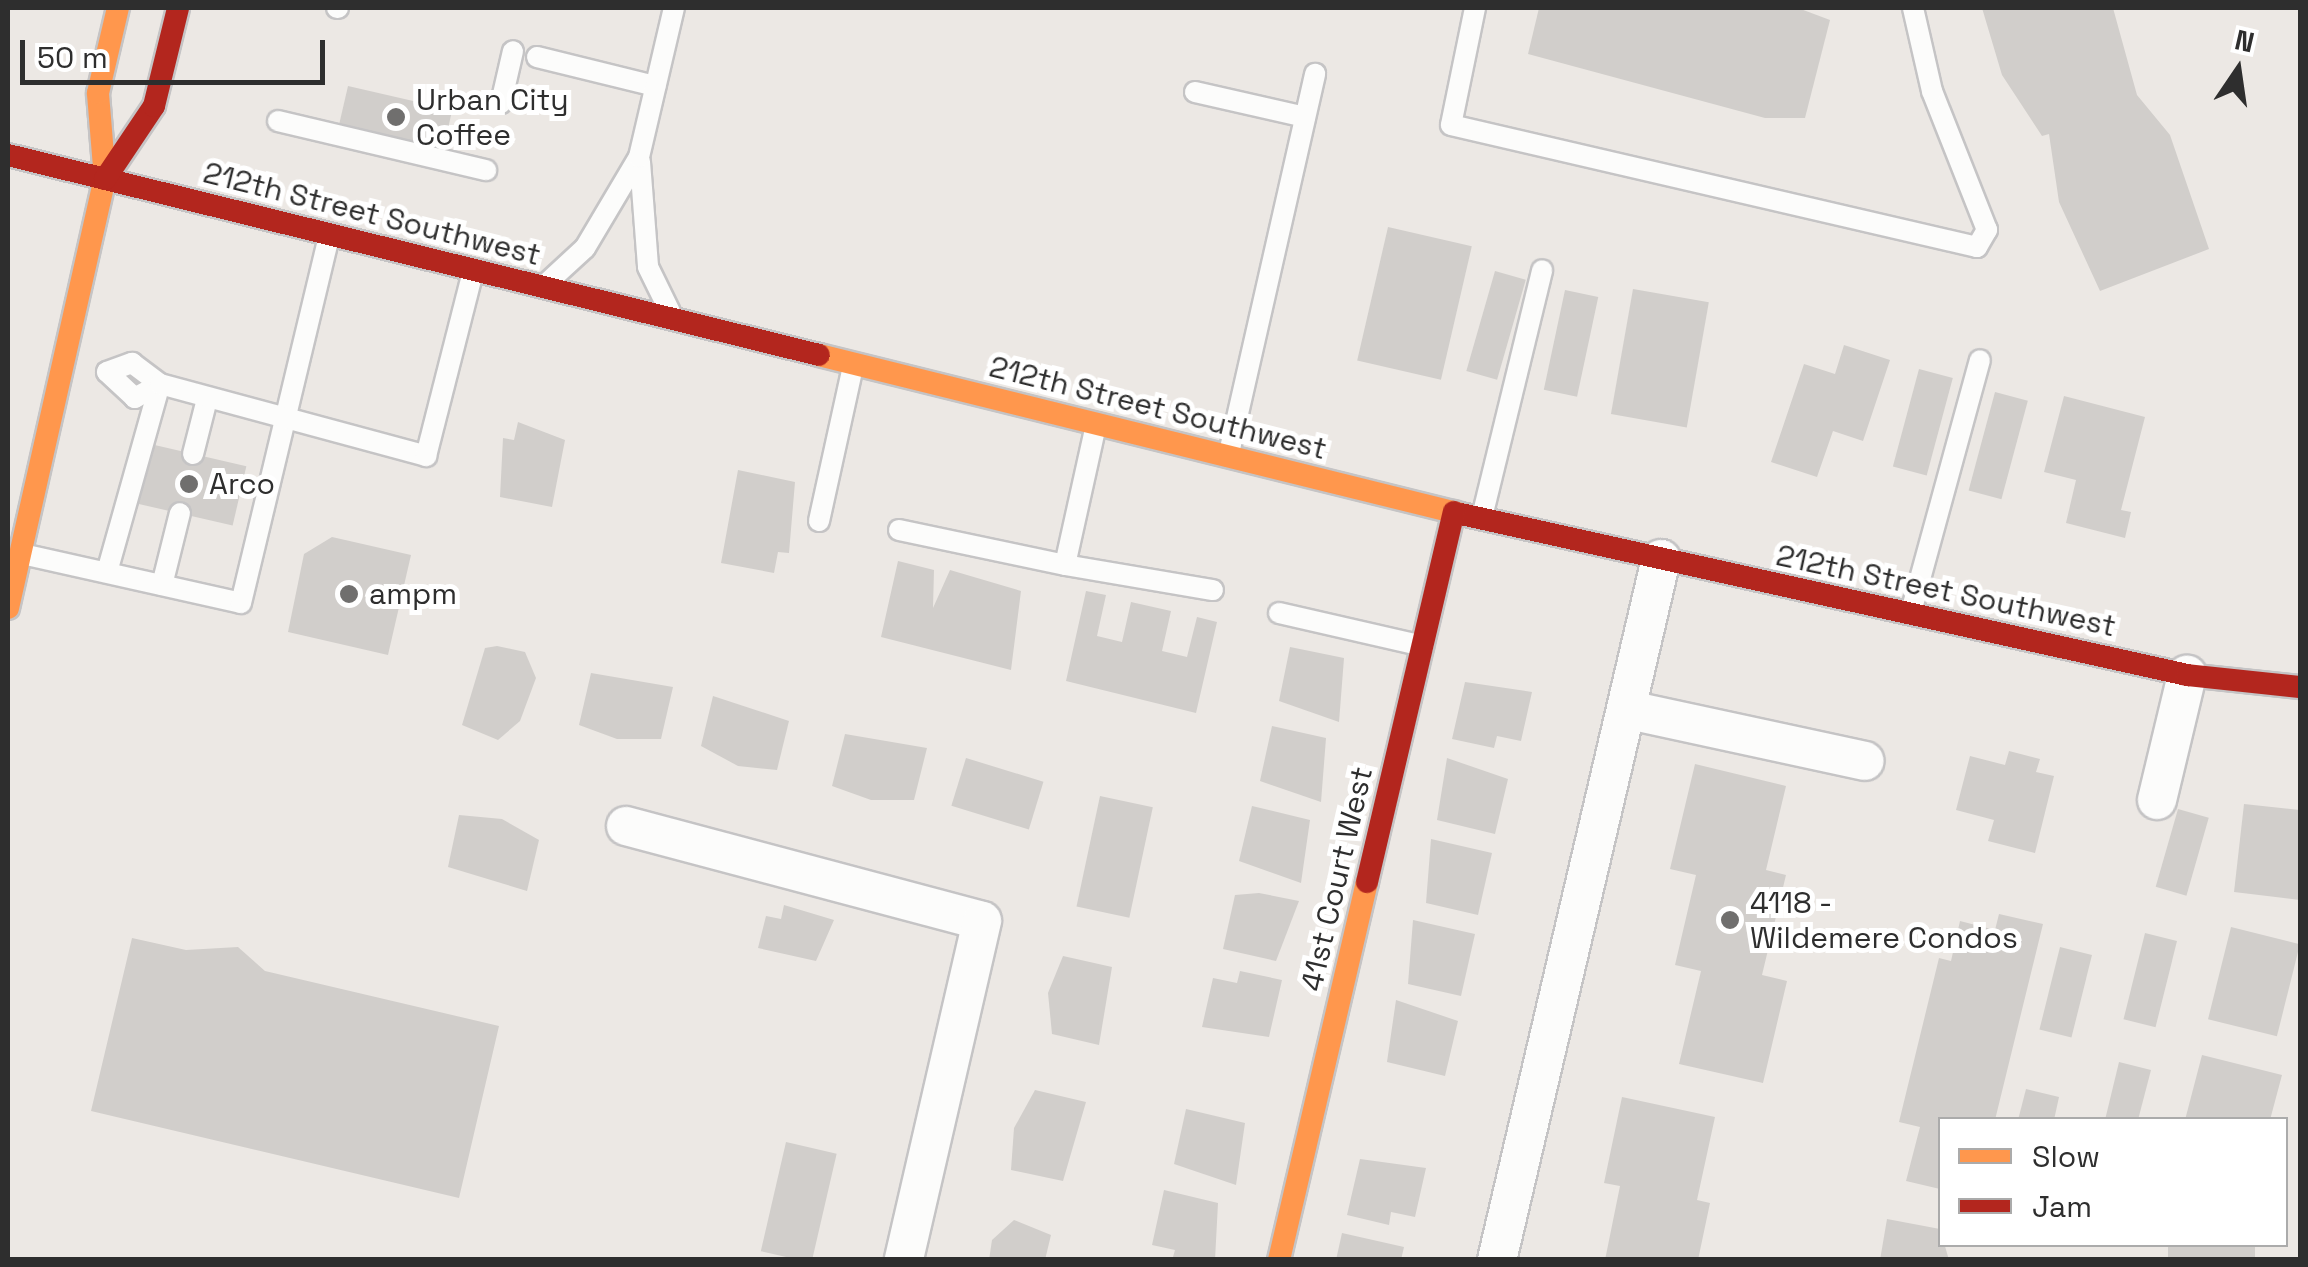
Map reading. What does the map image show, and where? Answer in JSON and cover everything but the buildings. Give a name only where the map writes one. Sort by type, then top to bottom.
[{"type":"main road","points":[[8,608],[33,456],[64,358],[106,179],[98,93],[118,8]]},
{"type":"main road","points":[[106,179],[154,106],[178,8]]},
{"type":"main road","name":"212th Street Southwest","points":[[8,155],[1482,519],[2188,675],[2300,686]]},
{"type":"main road","name":"41st Court West","points":[[1279,1260],[1454,512]]},
{"type":"street","points":[[1498,1260],[1629,710],[1661,559]]},
{"type":"street","points":[[2157,800],[2188,675]]},
{"type":"street","points":[[1629,710],[1864,760]]},
{"type":"street","points":[[626,826],[982,922],[904,1260]]},
{"type":"lane","points":[[672,319],[648,267],[640,157],[674,8]]},
{"type":"lane","points":[[1475,8],[1451,125],[1977,247],[1987,230],[1932,90],[1913,8]]},
{"type":"lane","points":[[501,103],[513,51]]},
{"type":"lane","points":[[536,57],[656,86]]},
{"type":"lane","points":[[1229,456],[1316,74]]},
{"type":"lane","points":[[1195,92],[1306,118]]},
{"type":"lane","points":[[278,121],[486,170]]},
{"type":"lane","points":[[543,287],[585,248],[640,157]]},
{"type":"lane","points":[[20,553],[240,602],[330,234]]},
{"type":"lane","points":[[64,358],[107,372],[132,363],[160,384],[207,400],[426,456],[473,269]]},
{"type":"lane","points":[[1482,519],[1542,270]]},
{"type":"lane","points":[[1910,614],[1980,360]]},
{"type":"lane","points":[[818,521],[854,363]]},
{"type":"lane","points":[[107,572],[160,384]]},
{"type":"lane","points":[[193,454],[207,400]]},
{"type":"lane","points":[[1066,565],[1096,424]]},
{"type":"lane","points":[[162,585],[180,512]]},
{"type":"lane","points":[[899,530],[1066,565],[1213,590]]},
{"type":"lane","points":[[1278,613],[1422,646]]},
{"type":"traffic: slow","points":[[8,608],[105,179],[98,93],[118,8]]},
{"type":"traffic: slow","points":[[819,355],[1461,514]]},
{"type":"traffic: slow","points":[[1279,1260],[1367,882]]},
{"type":"traffic: jam","points":[[105,179],[154,106],[178,8]]},
{"type":"traffic: jam","points":[[8,155],[819,355]]},
{"type":"traffic: jam","points":[[1367,882],[1454,512]]},
{"type":"traffic: jam","points":[[1461,514],[2187,675],[2300,687]]},
{"type":"place","name":"Urban City Coffee","points":[[396,117]]},
{"type":"place","name":"Arco","points":[[189,484]]},
{"type":"place","name":"ampm","points":[[349,594]]},
{"type":"place","name":"4118 - Wildemere Condos","points":[[1730,920]]}]
